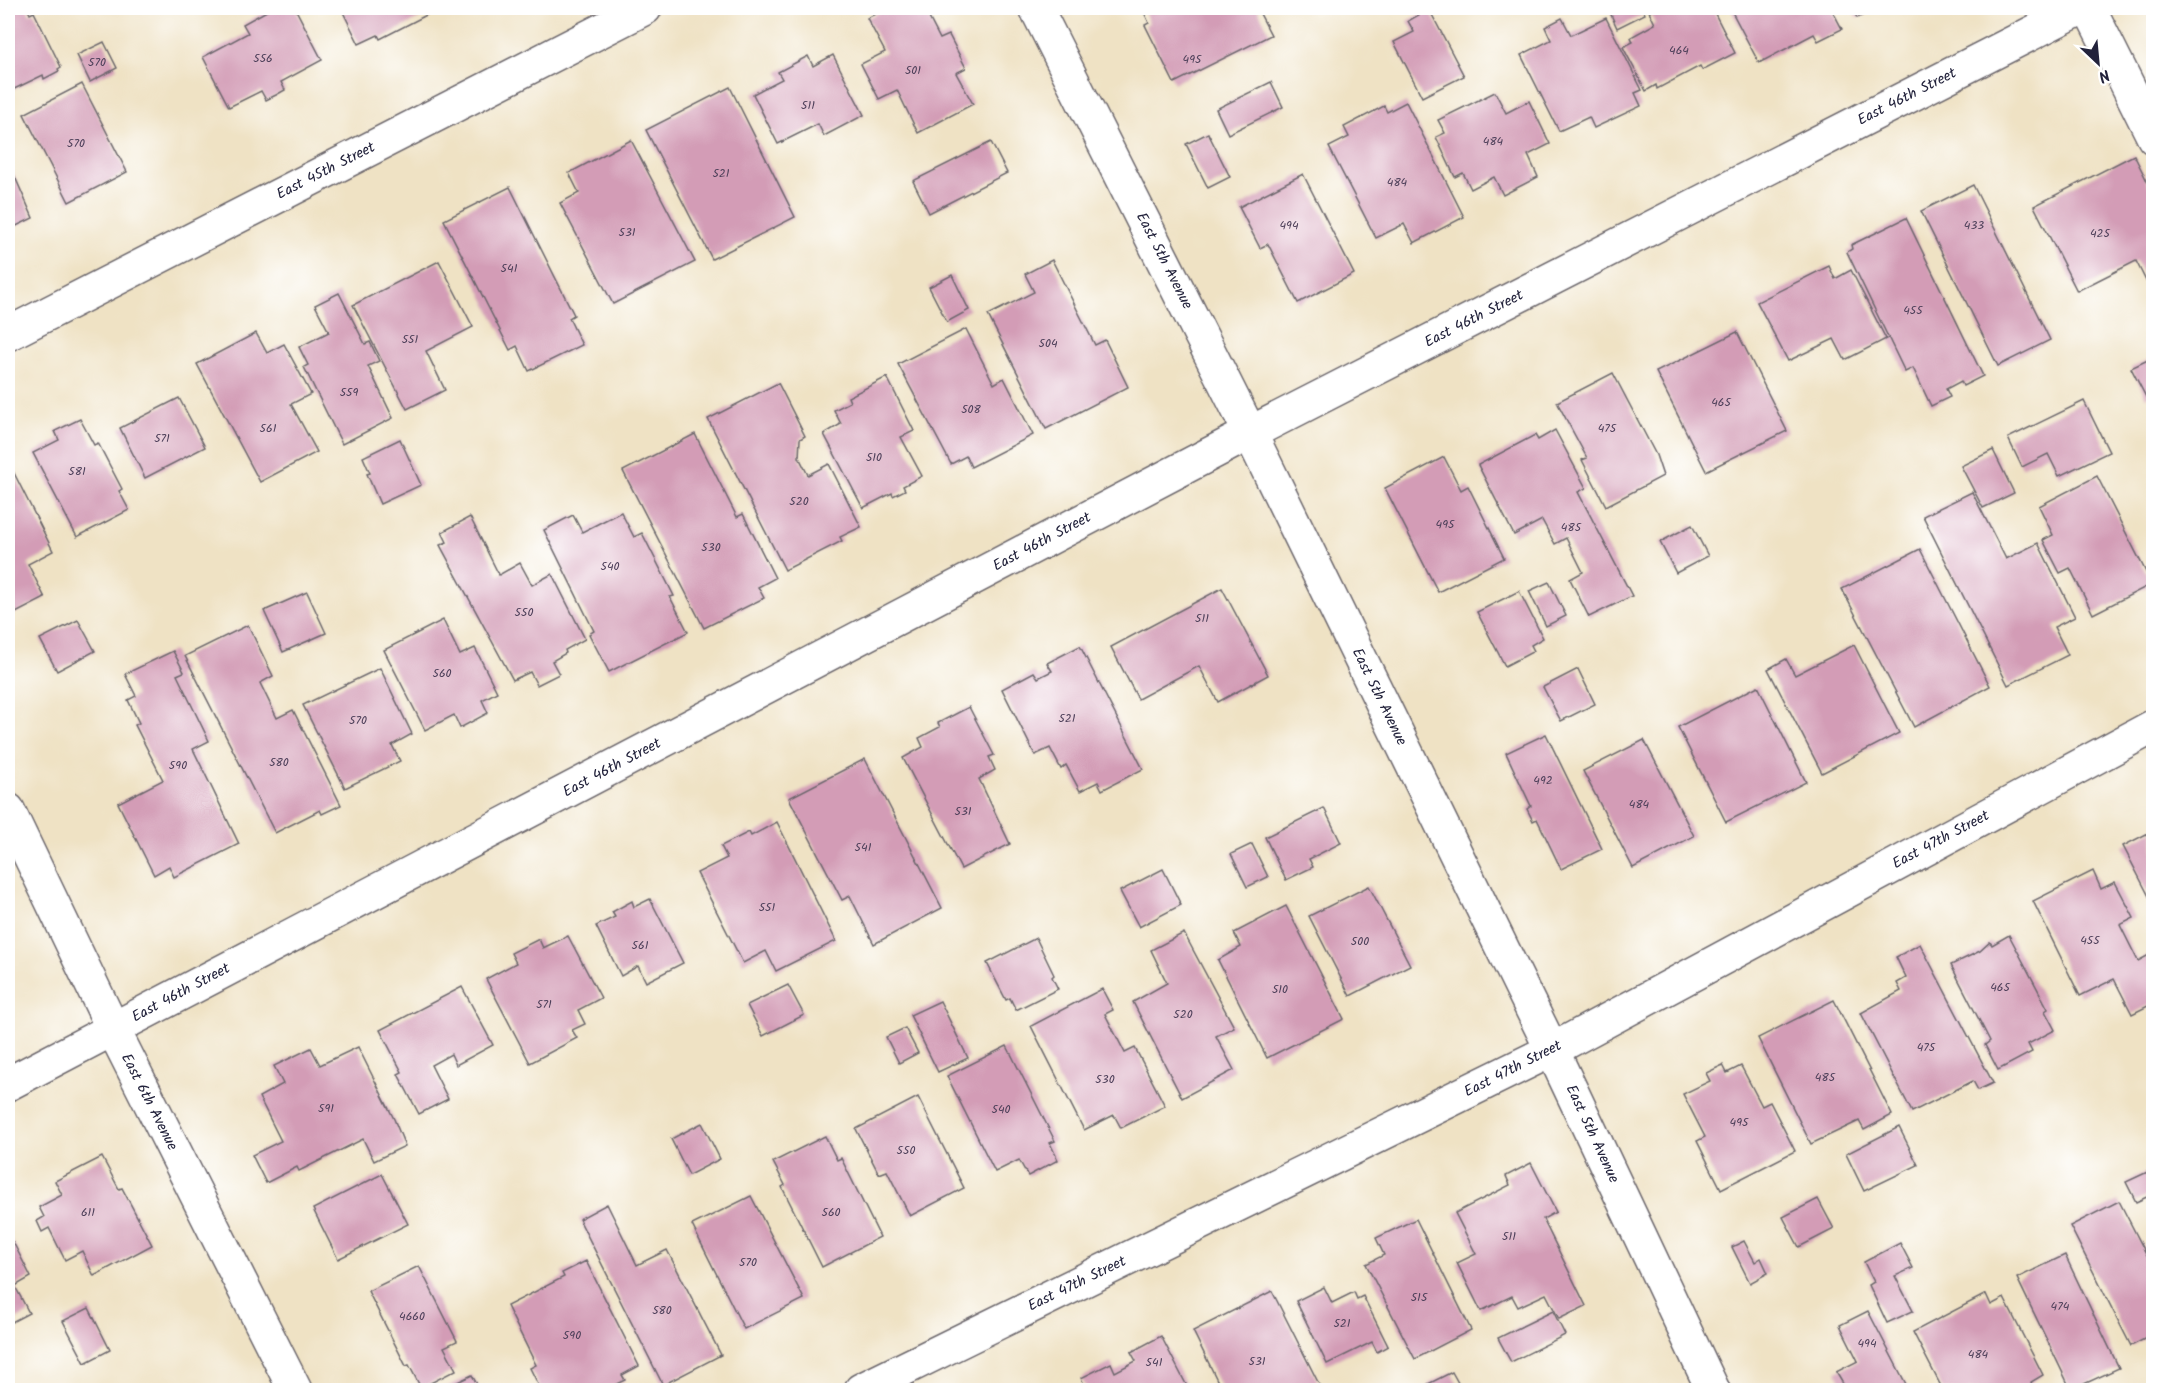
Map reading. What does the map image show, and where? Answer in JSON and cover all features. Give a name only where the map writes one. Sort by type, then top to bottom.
[{"type":"street","name":"East 45th Street","points":[[8,334],[645,8]]},
{"type":"street","name":"East 5th Avenue","points":[[1036,8],[1251,433],[1552,1050],[1713,1390]]},
{"type":"street","name":"East 46th Street","points":[[8,1084],[1251,433],[2081,8]]},
{"type":"street","points":[[2089,8],[2154,138]]},
{"type":"street","name":"East 47th Street","points":[[861,1390],[1552,1050],[2154,726]]},
{"type":"street","name":"East 6th Avenue","points":[[8,810],[112,1029],[295,1390]]},
{"type":"building","points":[[27,8],[30,14],[34,12],[61,67],[59,71],[44,79],[43,75],[8,92],[8,9]]},
{"type":"building","points":[[272,8],[295,8],[322,60],[281,82],[285,90],[276,95],[266,100],[261,91],[229,107],[203,57],[248,33],[243,24]]},
{"type":"building","points":[[341,8],[440,8],[380,39],[378,35],[359,44]]},
{"type":"building","points":[[887,8],[924,8],[940,39],[949,35],[966,68],[956,73],[973,104],[918,133],[897,90],[879,99],[861,64],[885,52],[867,18]]},
{"type":"building","points":[[1148,8],[1257,8],[1271,35],[1174,83],[1145,25],[1149,23],[1143,10]]},
{"type":"building","points":[[1608,8],[1642,8],[1645,14],[1617,28]]},
{"type":"building","points":[[1655,8],[1712,8],[1735,53],[1702,70],[1700,66],[1657,89],[1656,85],[1646,91],[1623,47],[1633,42],[1631,37],[1655,24],[1649,11]]},
{"type":"building","points":[[1730,8],[1831,8],[1842,29],[1818,41],[1814,34],[1759,63]]},
{"type":"building","points":[[1852,8],[1879,8],[1857,18]]},
{"type":"building","points":[[1429,9],[1464,76],[1422,97],[1394,42],[1414,32],[1408,21]]},
{"type":"building","points":[[1562,18],[1571,35],[1606,18],[1642,90],[1635,93],[1641,106],[1594,128],[1589,117],[1559,131],[1521,55],[1551,40],[1545,27]]},
{"type":"building","points":[[104,42],[117,68],[90,82],[77,55]]},
{"type":"building","points":[[833,55],[864,115],[824,136],[818,124],[778,144],[753,94],[782,79],[778,72],[808,56],[813,66]]},
{"type":"building","points":[[1271,82],[1283,107],[1228,134],[1216,109]]},
{"type":"building","points":[[82,84],[127,172],[69,202],[24,114]]},
{"type":"building","points":[[730,87],[795,217],[712,259],[646,130]]},
{"type":"building","points":[[1495,92],[1506,113],[1529,101],[1550,144],[1528,155],[1538,177],[1503,195],[1494,177],[1471,189],[1463,173],[1455,177],[1436,137],[1445,133],[1438,120]]},
{"type":"building","points":[[1406,102],[1464,217],[1414,243],[1404,224],[1376,238],[1329,147],[1349,137],[1344,127],[1384,106],[1387,112]]},
{"type":"building","points":[[1208,133],[1230,177],[1208,188],[1186,144]]},
{"type":"building","points":[[631,140],[695,262],[613,304],[560,203],[579,193],[569,173]]},
{"type":"building","points":[[991,142],[1007,173],[929,213],[913,181]]},
{"type":"building","points":[[2134,155],[2154,195],[2154,279],[2147,283],[2136,261],[2077,291],[2034,206]]},
{"type":"building","points":[[8,161],[33,218],[8,230]]},
{"type":"building","points":[[1303,174],[1354,274],[1298,303],[1268,244],[1260,248],[1239,207]]},
{"type":"building","points":[[1973,185],[2050,340],[1998,366],[1921,211]]},
{"type":"building","points":[[510,187],[574,315],[569,318],[582,345],[529,371],[517,346],[510,350],[444,220]]},
{"type":"building","points":[[1906,218],[1983,376],[1963,386],[1961,381],[1946,389],[1950,397],[1931,406],[1913,368],[1905,372],[1847,252],[1852,249],[1851,245]]},
{"type":"building","points":[[1052,260],[1095,345],[1105,340],[1128,387],[1046,429],[988,315],[1034,292],[1025,274]]},
{"type":"building","points":[[439,261],[473,327],[426,351],[445,390],[407,409],[353,305]]},
{"type":"building","points":[[1829,266],[1835,279],[1851,270],[1886,339],[1845,360],[1834,339],[1788,361],[1757,302]]},
{"type":"building","points":[[952,275],[969,310],[947,322],[929,287]]},
{"type":"building","points":[[339,293],[365,344],[370,342],[379,361],[368,366],[393,418],[342,444],[304,367],[308,365],[299,347],[329,332],[315,305]]},
{"type":"building","points":[[966,329],[994,384],[1004,378],[1033,435],[971,467],[966,456],[951,464],[898,364]]},
{"type":"building","points":[[1737,332],[1787,431],[1706,471],[1656,372]]},
{"type":"building","points":[[256,333],[267,353],[284,344],[311,394],[291,404],[317,452],[260,482],[197,364]]},
{"type":"building","points":[[2154,357],[2154,393],[2146,397],[2131,368]]},
{"type":"building","points":[[1613,373],[1656,455],[1663,476],[1606,506],[1582,460],[1587,458],[1557,402]]},
{"type":"building","points":[[887,377],[914,431],[901,437],[922,476],[903,486],[905,490],[893,496],[892,493],[863,508],[824,434],[841,424],[834,410],[850,402],[848,397]]},
{"type":"building","points":[[778,383],[805,436],[800,439],[799,457],[808,475],[829,464],[861,527],[840,537],[842,541],[785,570],[708,419]]},
{"type":"building","points":[[179,398],[205,447],[145,478],[120,428]]},
{"type":"building","points":[[2084,401],[2109,452],[2059,476],[2048,454],[2022,467],[2008,438]]},
{"type":"building","points":[[80,419],[94,445],[98,443],[122,489],[119,491],[129,510],[77,537],[33,453],[59,440],[55,431]]},
{"type":"building","points":[[1555,430],[1586,488],[1578,492],[1632,596],[1589,617],[1570,579],[1583,572],[1566,538],[1555,544],[1542,520],[1514,535],[1478,465],[1535,435],[1538,440]]},
{"type":"building","points":[[695,434],[737,517],[743,514],[775,578],[758,587],[764,598],[704,628],[623,471]]},
{"type":"building","points":[[400,439],[421,485],[380,504],[367,474],[370,473],[363,457]]},
{"type":"building","points":[[1993,450],[2014,493],[1983,508],[1961,466]]},
{"type":"building","points":[[1444,457],[1461,490],[1468,486],[1504,558],[1438,592],[1385,488]]},
{"type":"building","points":[[8,461],[53,551],[28,564],[45,598],[12,615],[8,606]]},
{"type":"building","points":[[2097,476],[2152,584],[2093,614],[2070,568],[2060,573],[2043,540],[2053,535],[2039,506]]},
{"type":"building","points":[[1972,492],[2006,559],[2038,543],[2075,617],[2054,627],[2068,655],[2008,685],[1923,516]]},
{"type":"building","points":[[621,512],[634,537],[642,533],[674,596],[670,597],[688,632],[609,672],[589,634],[594,631],[544,530],[573,515],[582,532]]},
{"type":"building","points":[[470,517],[499,575],[520,563],[532,585],[552,574],[585,639],[565,650],[566,653],[552,661],[559,674],[537,685],[530,672],[513,680],[440,545],[447,542],[442,532]]},
{"type":"building","points":[[1692,525],[1708,556],[1676,573],[1660,542]]},
{"type":"building","points":[[1920,549],[1990,686],[1914,727],[1842,589]]},
{"type":"building","points":[[1549,582],[1566,616],[1546,626],[1529,591]]},
{"type":"building","points":[[1222,588],[1268,675],[1218,702],[1199,666],[1138,699],[1111,647]]},
{"type":"building","points":[[1519,591],[1543,638],[1531,645],[1534,651],[1505,666],[1477,612]]},
{"type":"building","points":[[307,592],[326,633],[283,652],[264,611]]},
{"type":"building","points":[[78,620],[95,651],[57,671],[40,639]]},
{"type":"building","points":[[443,620],[460,655],[475,648],[497,692],[482,700],[488,713],[460,728],[454,715],[425,730],[384,650]]},
{"type":"building","points":[[248,625],[273,676],[260,683],[277,718],[293,710],[341,805],[322,814],[320,810],[275,833],[185,656]]},
{"type":"building","points":[[1854,645],[1899,733],[1822,773],[1768,669],[1786,659],[1795,675]]},
{"type":"building","points":[[1080,646],[1143,769],[1102,790],[1098,782],[1080,791],[1066,765],[1061,769],[1050,748],[1035,755],[1002,689],[1034,672],[1038,678],[1052,671],[1047,663]]},
{"type":"building","points":[[173,651],[184,672],[177,675],[209,741],[193,749],[239,844],[174,877],[169,866],[154,875],[118,803],[163,780],[135,725],[139,723],[128,700],[136,696],[125,674]]},
{"type":"building","points":[[380,668],[412,734],[392,745],[400,761],[345,788],[303,705]]},
{"type":"building","points":[[1578,669],[1595,704],[1561,721],[1543,687]]},
{"type":"building","points":[[1758,686],[1806,782],[1726,822],[1678,727]]},
{"type":"building","points":[[969,707],[994,755],[989,757],[995,770],[979,779],[1010,844],[961,869],[903,758],[923,747],[919,738],[940,727],[938,723]]},
{"type":"building","points":[[1546,734],[1602,849],[1561,869],[1537,819],[1533,821],[1527,809],[1531,806],[1506,753]]},
{"type":"building","points":[[1644,740],[1694,836],[1633,868],[1583,771]]},
{"type":"building","points":[[865,759],[942,908],[874,944],[850,896],[842,900],[789,798]]},
{"type":"building","points":[[1324,808],[1341,843],[1309,859],[1313,867],[1286,880],[1265,837]]},
{"type":"building","points":[[777,822],[836,941],[776,971],[766,951],[743,963],[697,873],[727,858],[721,846],[749,832],[751,836]]},
{"type":"building","points":[[2154,830],[2154,906],[2123,846]]},
{"type":"building","points":[[1252,844],[1268,877],[1247,887],[1231,854]]},
{"type":"building","points":[[1163,869],[1181,905],[1139,927],[1120,891]]},
{"type":"building","points":[[2093,871],[2101,889],[2115,882],[2134,918],[2120,925],[2138,961],[2149,955],[2154,964],[2154,1003],[2132,1014],[2114,979],[2080,996],[2033,901]]},
{"type":"building","points":[[1369,886],[1410,965],[1350,996],[1309,916]]},
{"type":"building","points":[[650,899],[683,963],[646,982],[638,966],[621,976],[596,926],[615,917],[612,912],[632,901],[634,907]]},
{"type":"building","points":[[1286,906],[1344,1019],[1267,1058],[1218,960],[1241,947],[1234,933]]},
{"type":"building","points":[[1184,933],[1234,1027],[1216,1036],[1234,1070],[1182,1098],[1133,1002],[1167,983],[1151,950]]},
{"type":"building","points":[[2009,935],[2048,1009],[2045,1011],[2055,1030],[2028,1044],[2032,1052],[1998,1070],[1985,1045],[1990,1041],[1951,965],[1980,951],[1990,942],[1992,945]]},
{"type":"building","points":[[568,936],[601,998],[578,1010],[585,1024],[572,1030],[577,1038],[530,1063],[486,979],[516,963],[511,953],[539,939],[543,948]]},
{"type":"building","points":[[1036,938],[1054,975],[1052,977],[1058,989],[1016,1010],[1010,998],[1006,1000],[987,963]]},
{"type":"building","points":[[1920,944],[1993,1083],[1978,1090],[1973,1081],[1912,1112],[1861,1013],[1901,991],[1897,983],[1906,978],[1896,957]]},
{"type":"building","points":[[788,985],[804,1015],[763,1036],[747,1005]]},
{"type":"building","points":[[462,987],[493,1045],[456,1065],[451,1054],[431,1065],[448,1099],[419,1114],[398,1074],[402,1072],[380,1030]]},
{"type":"building","points":[[1102,989],[1113,1010],[1105,1014],[1125,1053],[1135,1048],[1165,1106],[1121,1128],[1114,1115],[1084,1130],[1031,1026]]},
{"type":"building","points":[[1834,1000],[1892,1115],[1864,1130],[1859,1121],[1811,1144],[1758,1038]]},
{"type":"building","points":[[940,1001],[968,1058],[938,1072],[910,1015]]},
{"type":"building","points":[[905,1028],[918,1053],[899,1063],[886,1037]]},
{"type":"building","points":[[1007,1046],[1055,1141],[1050,1143],[1058,1160],[1028,1176],[1019,1160],[995,1172],[947,1076]]},
{"type":"building","points":[[358,1047],[405,1146],[374,1161],[363,1139],[299,1171],[297,1167],[266,1183],[252,1155],[281,1141],[259,1097],[283,1084],[274,1066],[311,1048],[320,1065]]},
{"type":"building","points":[[1723,1065],[1727,1073],[1741,1066],[1762,1106],[1770,1102],[1795,1151],[1721,1189],[1697,1141],[1705,1137],[1683,1094],[1710,1081],[1706,1073]]},
{"type":"building","points":[[918,1097],[964,1188],[910,1216],[887,1171],[879,1174],[856,1129]]},
{"type":"building","points":[[702,1123],[720,1159],[689,1175],[671,1139]]},
{"type":"building","points":[[1899,1127],[1918,1165],[1864,1191],[1846,1154]]},
{"type":"building","points":[[825,1136],[837,1160],[841,1158],[880,1237],[822,1267],[782,1187],[785,1185],[773,1162]]},
{"type":"building","points":[[102,1157],[119,1189],[122,1188],[152,1245],[94,1276],[82,1251],[65,1260],[49,1228],[42,1232],[37,1221],[44,1217],[39,1207],[62,1195],[55,1181]]},
{"type":"building","points":[[1531,1163],[1556,1212],[1543,1219],[1586,1306],[1559,1319],[1546,1294],[1518,1307],[1512,1296],[1481,1311],[1457,1263],[1476,1254],[1455,1213],[1510,1185],[1506,1176]]},
{"type":"building","points":[[2154,1169],[2154,1204],[2149,1196],[2136,1202],[2126,1182]]},
{"type":"building","points":[[382,1174],[408,1224],[338,1259],[313,1209]]},
{"type":"building","points":[[751,1196],[804,1299],[744,1329],[692,1225]]},
{"type":"building","points":[[1818,1199],[1834,1229],[1799,1247],[1783,1217]]},
{"type":"building","points":[[2119,1201],[2154,1269],[2154,1334],[2131,1346],[2070,1226]]},
{"type":"building","points":[[607,1204],[637,1265],[667,1250],[721,1355],[663,1385],[579,1219]]},
{"type":"building","points":[[1416,1219],[1471,1330],[1415,1359],[1366,1264],[1384,1255],[1376,1238]]},
{"type":"building","points":[[1744,1241],[1755,1262],[1761,1258],[1768,1273],[1750,1283],[1732,1247]]},
{"type":"building","points":[[13,1242],[31,1277],[15,1286],[29,1313],[8,1324],[8,1245]]},
{"type":"building","points":[[1900,1243],[1913,1268],[1895,1276],[1913,1311],[1887,1323],[1869,1285],[1874,1282],[1864,1262]]},
{"type":"building","points":[[2065,1255],[2119,1368],[2071,1390],[2017,1278]]},
{"type":"building","points":[[586,1261],[639,1366],[622,1375],[625,1380],[604,1390],[541,1390],[530,1368],[536,1365],[507,1306],[564,1277],[562,1273]]},
{"type":"building","points":[[419,1266],[457,1341],[444,1347],[456,1370],[421,1388],[409,1365],[406,1366],[368,1291]]},
{"type":"building","points":[[1324,1287],[1332,1303],[1354,1292],[1357,1299],[1363,1296],[1388,1346],[1377,1352],[1372,1342],[1327,1364],[1296,1301]]},
{"type":"building","points":[[1272,1291],[1322,1390],[1222,1390],[1193,1331]]},
{"type":"building","points":[[1986,1294],[1991,1305],[2004,1298],[2043,1375],[2022,1390],[1943,1390],[1913,1332]]},
{"type":"building","points":[[89,1308],[110,1350],[85,1363],[63,1321]]},
{"type":"building","points":[[1553,1311],[1565,1335],[1511,1362],[1498,1338]]},
{"type":"building","points":[[1868,1311],[1909,1390],[1839,1390],[1845,1387],[1836,1372],[1858,1361],[1840,1325]]},
{"type":"building","points":[[1161,1336],[1189,1390],[1087,1390],[1081,1378],[1111,1363],[1115,1372],[1136,1361],[1131,1352]]},
{"type":"building","points":[[1452,1372],[1462,1390],[1432,1390],[1428,1384]]},
{"type":"building","points":[[472,1375],[480,1390],[441,1390]]}]
